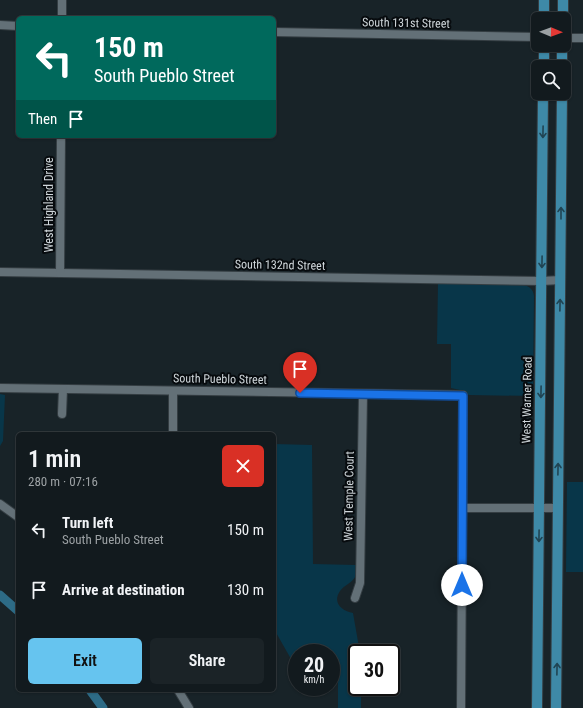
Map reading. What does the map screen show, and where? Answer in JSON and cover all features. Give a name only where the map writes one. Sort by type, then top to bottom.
[{"type":"main road","points":[[544,0],[544,12]]},
{"type":"main road","points":[[562,12],[563,0]]},
{"type":"main road","name":"West Warner Road","points":[[538,708],[543,100]]},
{"type":"main road","points":[[556,708],[562,100]]},
{"type":"street","points":[[62,0],[62,16]]},
{"type":"street","points":[[0,25],[16,26]]},
{"type":"street","name":"South 131st Street","points":[[276,32],[531,37]]},
{"type":"street","points":[[571,38],[583,38]]},
{"type":"street","name":"West Highland Drive","points":[[60,273],[61,138]]},
{"type":"street","name":"South 132nd Street","points":[[0,272],[542,281],[560,280]]},
{"type":"street","name":"South Pueblo Street","points":[[0,388],[463,396],[463,508]]},
{"type":"street","points":[[62,414],[63,389]]},
{"type":"street","points":[[173,390],[173,432]]},
{"type":"street","name":"West Temple Court","points":[[355,598],[360,583],[363,394]]},
{"type":"street","points":[[0,504],[16,516]]},
{"type":"street","points":[[461,708],[463,508],[558,508]]},
{"type":"street","points":[[179,692],[189,708]]},
{"type":"shaded area","points":[[438,283],[524,285],[531,289],[534,296],[533,396],[469,395],[460,390],[451,388],[451,344],[437,344]]},
{"type":"shaded area","points":[[0,394],[5,395],[3,441],[0,446]]},
{"type":"shaded area","points":[[276,444],[312,445],[313,564],[356,565],[355,578],[340,591],[337,599],[339,606],[353,613],[358,644],[348,644],[348,696],[361,696],[361,708],[338,708],[338,696],[340,696],[340,644],[288,644],[288,654],[276,633]]},
{"type":"shaded area","points":[[567,482],[583,482],[583,572],[566,572]]},
{"type":"waterway","points":[[0,595],[16,609]]},
{"type":"waterway","points":[[91,692],[103,708]]},
{"type":"route","points":[[300,393],[463,396],[462,585]]}]
